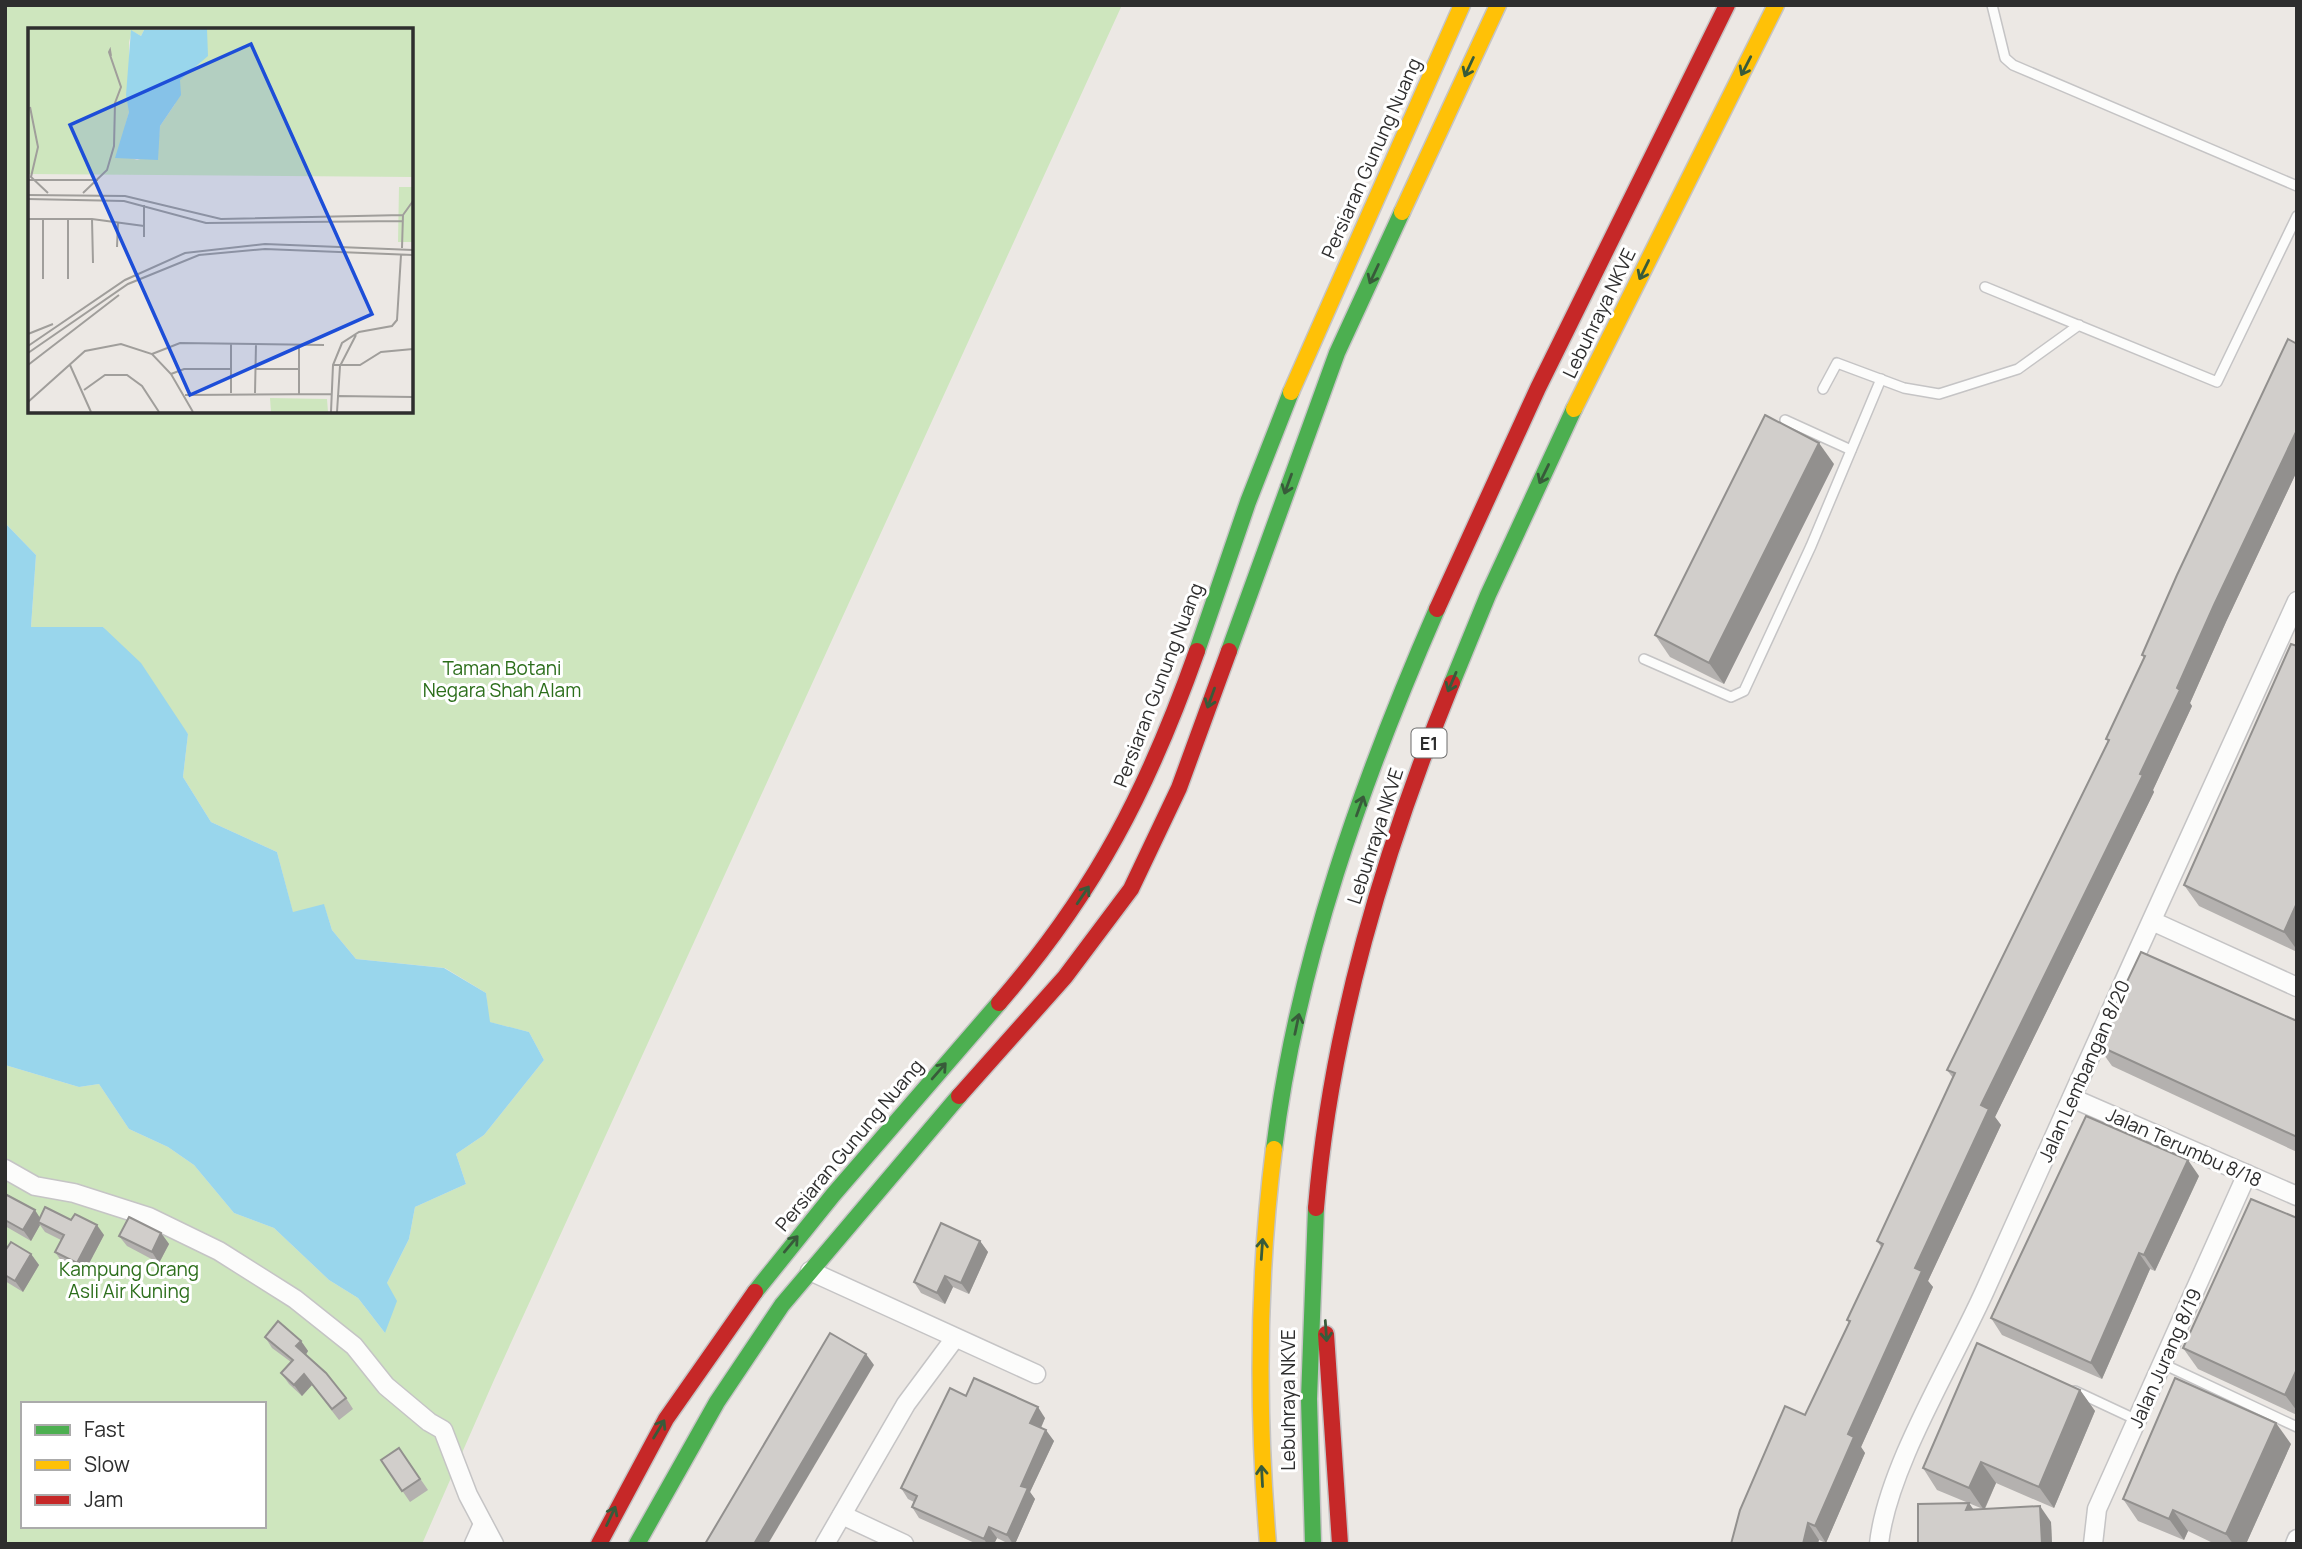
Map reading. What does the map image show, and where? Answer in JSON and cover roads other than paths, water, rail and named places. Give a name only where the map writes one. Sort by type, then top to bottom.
[{"type":"main road","name":"Persiaran Gunung Nuang","points":[[598,1544],[624,1488],[686,1384],[759,1283],[1047,948],[1098,872],[1151,774],[1268,449],[1462,5]]},
{"type":"main road","points":[[637,1544],[656,1506],[718,1402],[782,1305],[948,1108],[1065,977],[1131,889],[1179,788],[1337,353],[1498,5]]},
{"type":"main road","name":"Lebuhraya NKVE","points":[[1268,1544],[1259,1425],[1258,1306],[1263,1227],[1275,1134],[1298,1018],[1334,880],[1405,681],[1468,534],[1727,5]]},
{"type":"main road","name":"Lebuhraya NKVE","points":[[1313,1544],[1307,1460],[1307,1365],[1316,1189],[1339,1045],[1356,968],[1392,850],[1447,696],[1513,540],[1776,5]]},
{"type":"main road","points":[[1316,1189],[1334,1489],[1340,1544]]},
{"type":"street","name":"Jalan Lembangan 8/20","points":[[1879,1544],[1881,1523],[1907,1455],[1968,1341],[2072,1098],[2294,612]]},
{"type":"street","points":[[2152,921],[2297,987]]},
{"type":"street","name":"Jalan Terumbu 8/18","points":[[2072,1098],[2297,1196]]},
{"type":"street","points":[[5,1170],[35,1186],[74,1194],[149,1217],[219,1251],[295,1299],[354,1346],[386,1386],[429,1422],[443,1430],[468,1494],[494,1544]]},
{"type":"street","name":"Jalan Jurang 8/19","points":[[2093,1544],[2097,1509],[2248,1174]]},
{"type":"street","points":[[810,1272],[1036,1374]]},
{"type":"street","points":[[825,1544],[906,1404],[955,1338]]},
{"type":"street","points":[[842,1515],[904,1544]]},
{"type":"street","points":[[474,1544],[483,1524]]},
{"type":"lane","points":[[1992,5],[2005,58],[2013,65],[2297,186]]},
{"type":"lane","points":[[1985,286],[2217,382],[2297,216]]},
{"type":"lane","points":[[1824,389],[1837,363],[1922,392],[1939,394],[1960,390],[2018,369],[2079,325]]},
{"type":"lane","points":[[1644,659],[1731,697],[1744,691],[1881,379]]},
{"type":"lane","points":[[1785,420],[1852,450]]},
{"type":"lane","points":[[2163,1364],[2297,1427]]},
{"type":"lane","points":[[2062,1385],[2137,1420]]},
{"type":"water","points":[[5,523],[36,555],[31,627],[103,627],[141,663],[188,734],[183,777],[211,822],[277,852],[293,912],[324,904],[332,930],[356,959],[444,968],[486,993],[490,1022],[529,1032],[544,1060],[484,1135],[456,1154],[466,1184],[415,1207],[409,1239],[387,1283],[397,1301],[385,1333],[358,1298],[329,1280],[274,1228],[234,1213],[194,1165],[168,1147],[129,1129],[99,1084],[79,1087],[5,1065]]},
{"type":"park label","name":"Taman Botani Negara Shah Alam","points":[[502,679]]},
{"type":"park label","name":"Kampung Orang Asli Air Kuning","points":[[129,1280]]}]
